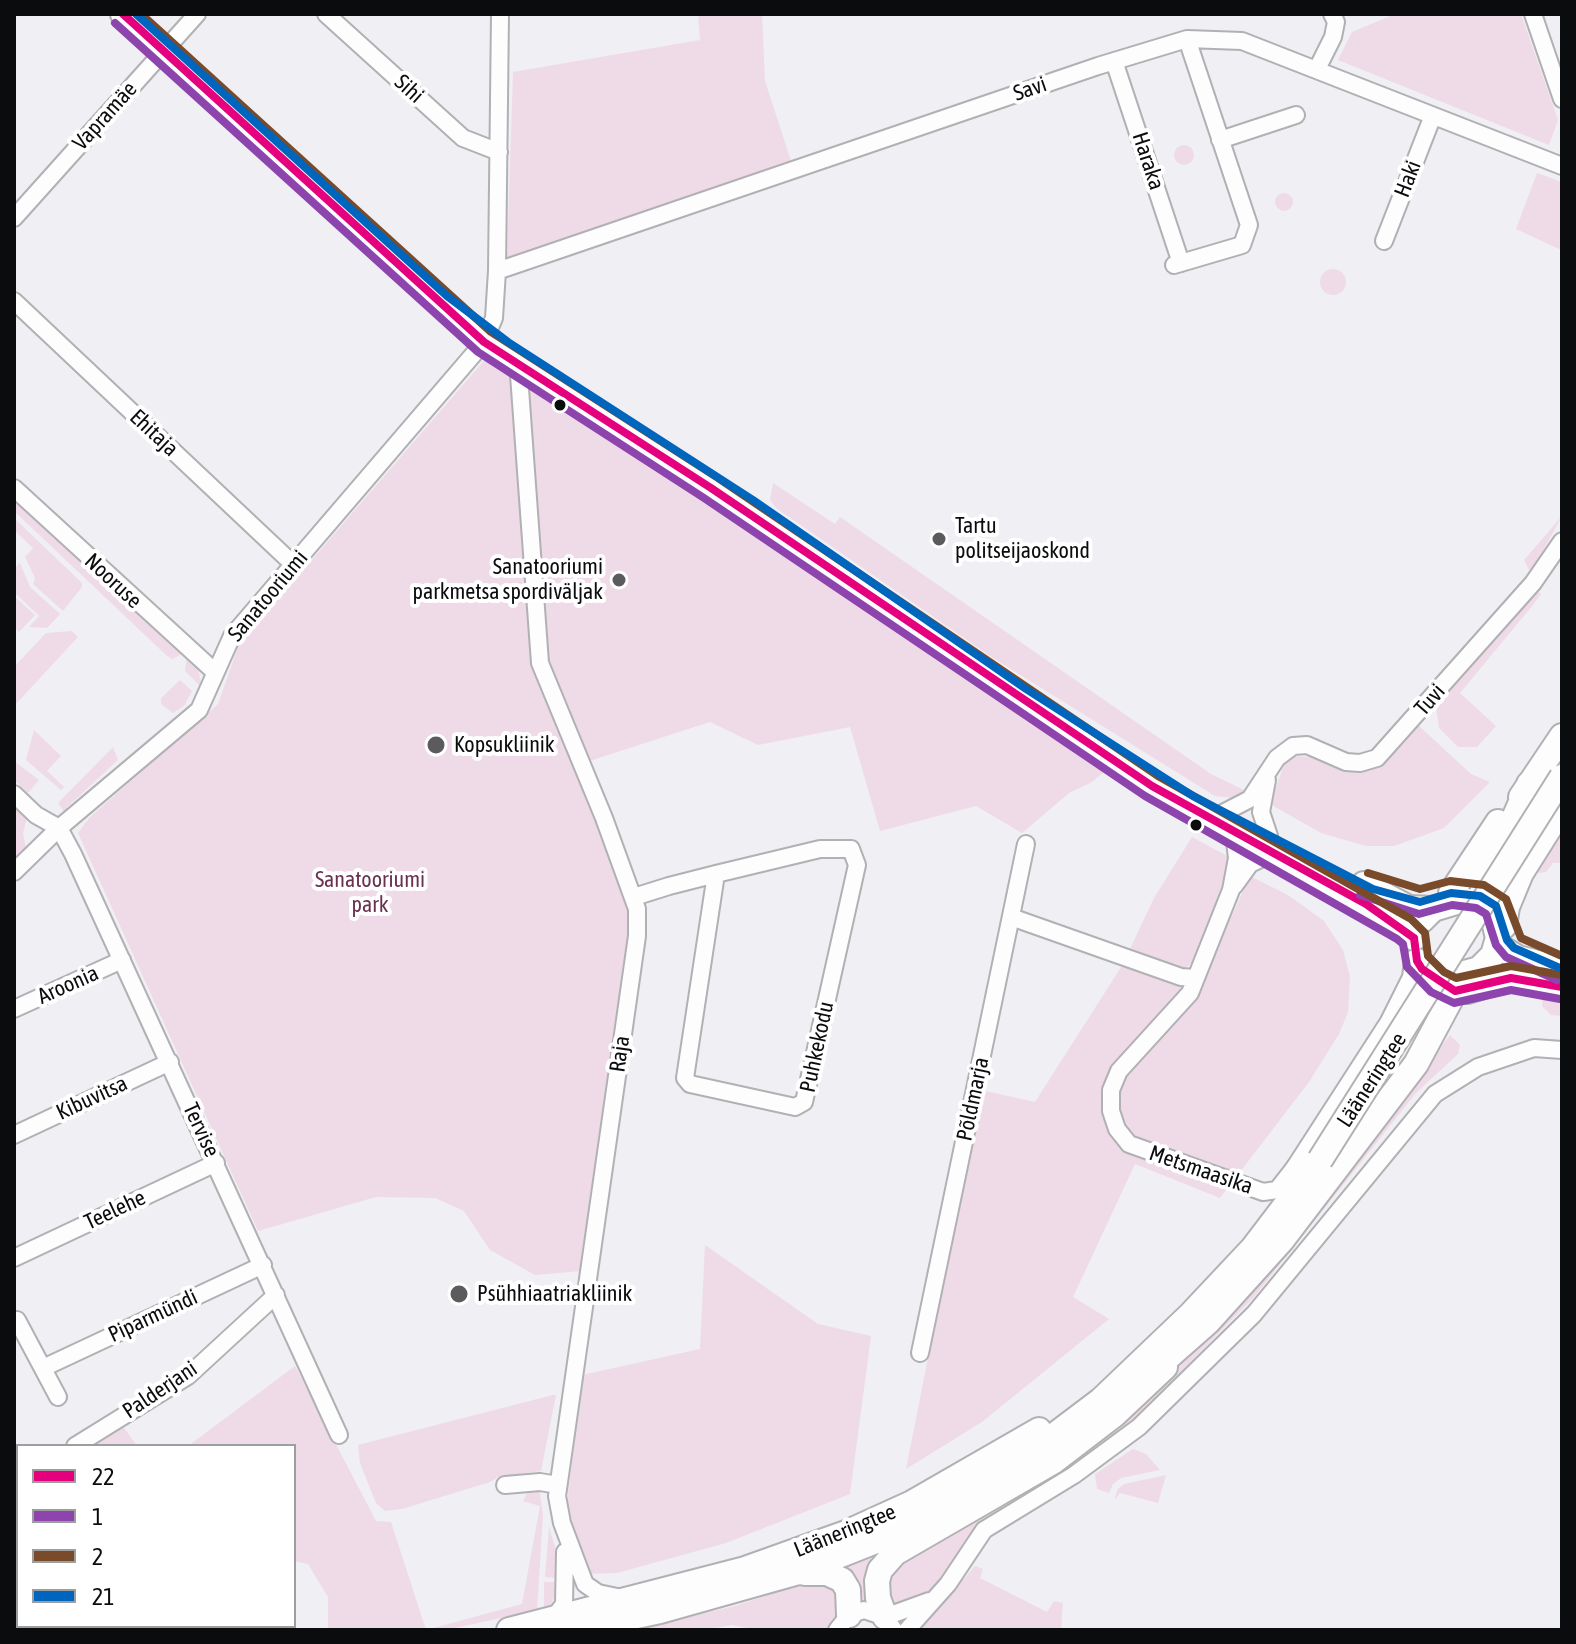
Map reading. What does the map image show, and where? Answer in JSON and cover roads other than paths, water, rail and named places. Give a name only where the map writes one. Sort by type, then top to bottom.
[{"type":"highway","points":[[123,14],[166,48],[514,362],[711,488],[1152,786],[1370,897],[1418,941],[1456,986]]},
{"type":"highway","points":[[136,14],[166,48]]},
{"type":"highway","points":[[487,336],[753,500],[1026,689],[1229,823]]},
{"type":"highway","points":[[1418,941],[1462,899],[1505,813],[1562,736]]},
{"type":"highway","name":"Lääneringtee","points":[[509,1630],[660,1611],[795,1573],[896,1533],[1011,1468],[1101,1400],[1253,1248],[1562,777]]},
{"type":"highway","points":[[1489,974],[1503,941],[1507,907],[1521,873],[1562,808]]},
{"type":"highway","points":[[1370,897],[1420,902],[1462,899],[1496,906],[1503,941],[1555,976]]},
{"type":"highway","points":[[1036,1431],[1134,1353],[1169,1319],[1278,1201],[1316,1155],[1415,978],[1418,941],[1439,916],[1469,908],[1462,899]]},
{"type":"highway","points":[[890,1624],[878,1598],[877,1581],[880,1570],[895,1553],[1016,1485],[1074,1447],[1136,1396],[1263,1262],[1393,1096],[1430,1043],[1456,986],[1479,969],[1503,941]]},
{"type":"highway","points":[[1456,986],[1489,974],[1520,971],[1555,976]]},
{"type":"highway","points":[[1456,986],[1511,978],[1555,976]]},
{"type":"highway","points":[[1011,1468],[1080,1428],[1180,1348]]},
{"type":"highway","name":"Lääneringtee","points":[[561,1625],[633,1599],[745,1569],[846,1533],[912,1503],[1036,1431],[1147,1354]]},
{"type":"highway","points":[[795,1573],[821,1571],[838,1577],[848,1590],[843,1623]]},
{"type":"street","name":"Vapramäe","points":[[14,218],[197,14]]},
{"type":"street","name":"Sihi","points":[[326,14],[463,138],[499,152]]},
{"type":"street","points":[[487,336],[497,271],[500,14]]},
{"type":"street","points":[[1533,14],[1562,99]]},
{"type":"street","points":[[1317,69],[1333,37],[1334,18]]},
{"type":"street","points":[[1187,39],[1220,140],[1296,115]]},
{"type":"street","name":"Savi","points":[[497,271],[1114,61],[1187,39],[1242,41],[1432,118],[1560,161]]},
{"type":"street","name":"Haraka","points":[[1114,61],[1178,264],[1242,245],[1249,225],[1220,140]]},
{"type":"street","name":"Haki","points":[[1384,241],[1432,118]]},
{"type":"street","name":"Ehitaja","points":[[14,301],[293,564]]},
{"type":"street","name":"Sanatooriumi","points":[[14,872],[59,828],[199,710],[232,636],[487,336]]},
{"type":"street","name":"Raja","points":[[514,362],[520,386],[540,663],[634,897],[637,936],[558,1485],[566,1589],[561,1625]]},
{"type":"street","name":"Nooruse","points":[[14,488],[215,672]]},
{"type":"street","name":"Tuvi","points":[[1229,823],[1286,749],[1300,745],[1346,762],[1360,763],[1377,758],[1533,583],[1562,541]]},
{"type":"street","points":[[1268,775],[1261,812],[1271,845]]},
{"type":"street","points":[[14,794],[36,815],[59,828]]},
{"type":"street","name":"Metsmaasika","points":[[1229,823],[1237,858],[1231,890],[1181,1005],[1125,1063],[1114,1081],[1110,1101],[1112,1119],[1129,1144],[1270,1193],[1316,1155]]},
{"type":"street","name":"Tervise","points":[[59,828],[170,1062],[339,1435]]},
{"type":"street","name":"Põldmarja","points":[[920,1353],[1026,844]]},
{"type":"street","name":"Metsmaasika","points":[[1231,890],[1250,864],[1271,845]]},
{"type":"street","name":"Puhkekodu","points":[[634,897],[716,874],[835,847],[851,849],[857,865],[804,1102],[795,1107],[690,1084],[685,1078],[716,874]]},
{"type":"street","points":[[1011,917],[1181,977],[1195,978]]},
{"type":"street","name":"Aroonia","points":[[14,1009],[122,960]]},
{"type":"street","points":[[907,1630],[948,1584],[984,1530],[1074,1475],[1139,1427],[1254,1314],[1435,1094],[1460,1076],[1502,1058],[1534,1048],[1562,1050]]},
{"type":"street","name":"Kibuvitsa","points":[[14,1135],[170,1062]]},
{"type":"street","name":"Teelehe","points":[[14,1258],[216,1163]]},
{"type":"street","name":"Piparmündi","points":[[43,1368],[263,1265]]},
{"type":"street","name":"Palderjani","points":[[78,1444],[188,1376],[276,1295]]},
{"type":"street","points":[[17,1320],[58,1397]]},
{"type":"street","points":[[505,1485],[540,1482],[558,1485]]},
{"type":"street","name":"Raja","points":[[562,1523],[585,1584],[598,1593],[633,1599]]},
{"type":"street","points":[[843,1623],[864,1610],[890,1624],[934,1598]]},
{"type":"place","name":"Tartu politseijaoskond","points":[[939,539]]},
{"type":"place","name":"Sanatooriumi parkmetsa spordiväljak","points":[[619,580]]},
{"type":"place","name":"Kopsukliinik","points":[[436,745]]},
{"type":"place","name":"Psühhiaatriakliinik","points":[[459,1294]]},
{"type":"park label","name":"Sanatooriumi park","points":[[370,892]]}]
